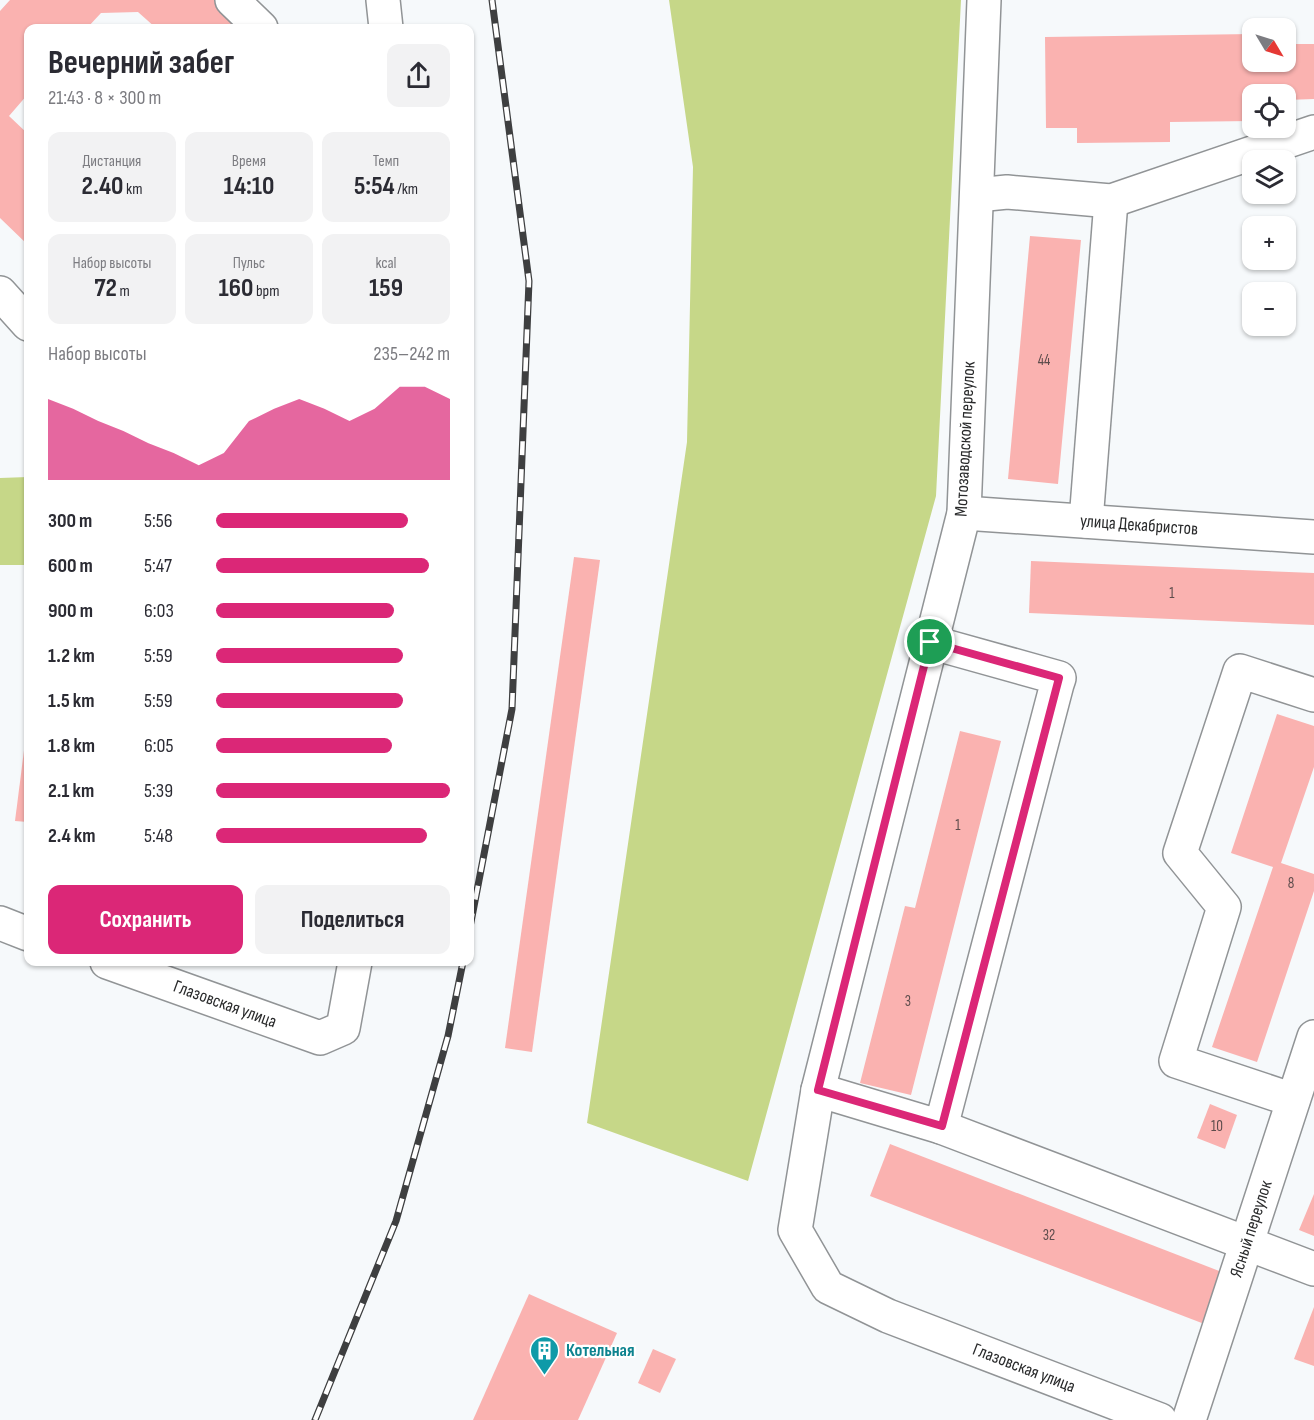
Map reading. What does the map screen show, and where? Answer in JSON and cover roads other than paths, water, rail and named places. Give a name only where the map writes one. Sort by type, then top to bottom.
[{"type":"street","points":[[232,0],[257,24]]},
{"type":"street","points":[[383,0],[386,24]]},
{"type":"street","name":"Мотозаводской переулок","points":[[888,1316],[828,1287],[795,1230],[818,1090],[964,513],[984,0]]},
{"type":"street","points":[[977,195],[1007,192],[1111,201],[1314,132]]},
{"type":"street","points":[[1086,521],[1111,201]]},
{"type":"street","points":[[0,293],[24,320]]},
{"type":"street","name":"улица Декабристов","points":[[964,513],[1314,537]]},
{"type":"street","points":[[930,642],[1059,678],[942,1126]]},
{"type":"street","points":[[1293,1100],[1176,1061],[1224,907],[1180,853],[1240,671],[1314,695]]},
{"type":"street","points":[[0,923],[24,932]]},
{"type":"street","name":"Глазовская улица","points":[[117,966],[320,1038],[343,1028],[354,966]]},
{"type":"street","name":"Ясный переулок","points":[[1189,1420],[1314,1037]]},
{"type":"street","points":[[818,1090],[942,1126],[1314,1269]]},
{"type":"street","name":"Глазовская улица","points":[[888,1316],[1160,1420]]},
{"type":"railway","points":[[474,906],[512,709],[529,281],[492,0]]},
{"type":"railway","points":[[315,1420],[396,1221],[448,1036],[462,966]]},
{"type":"place","name":"Котельная","points":[[545,1376]]}]
